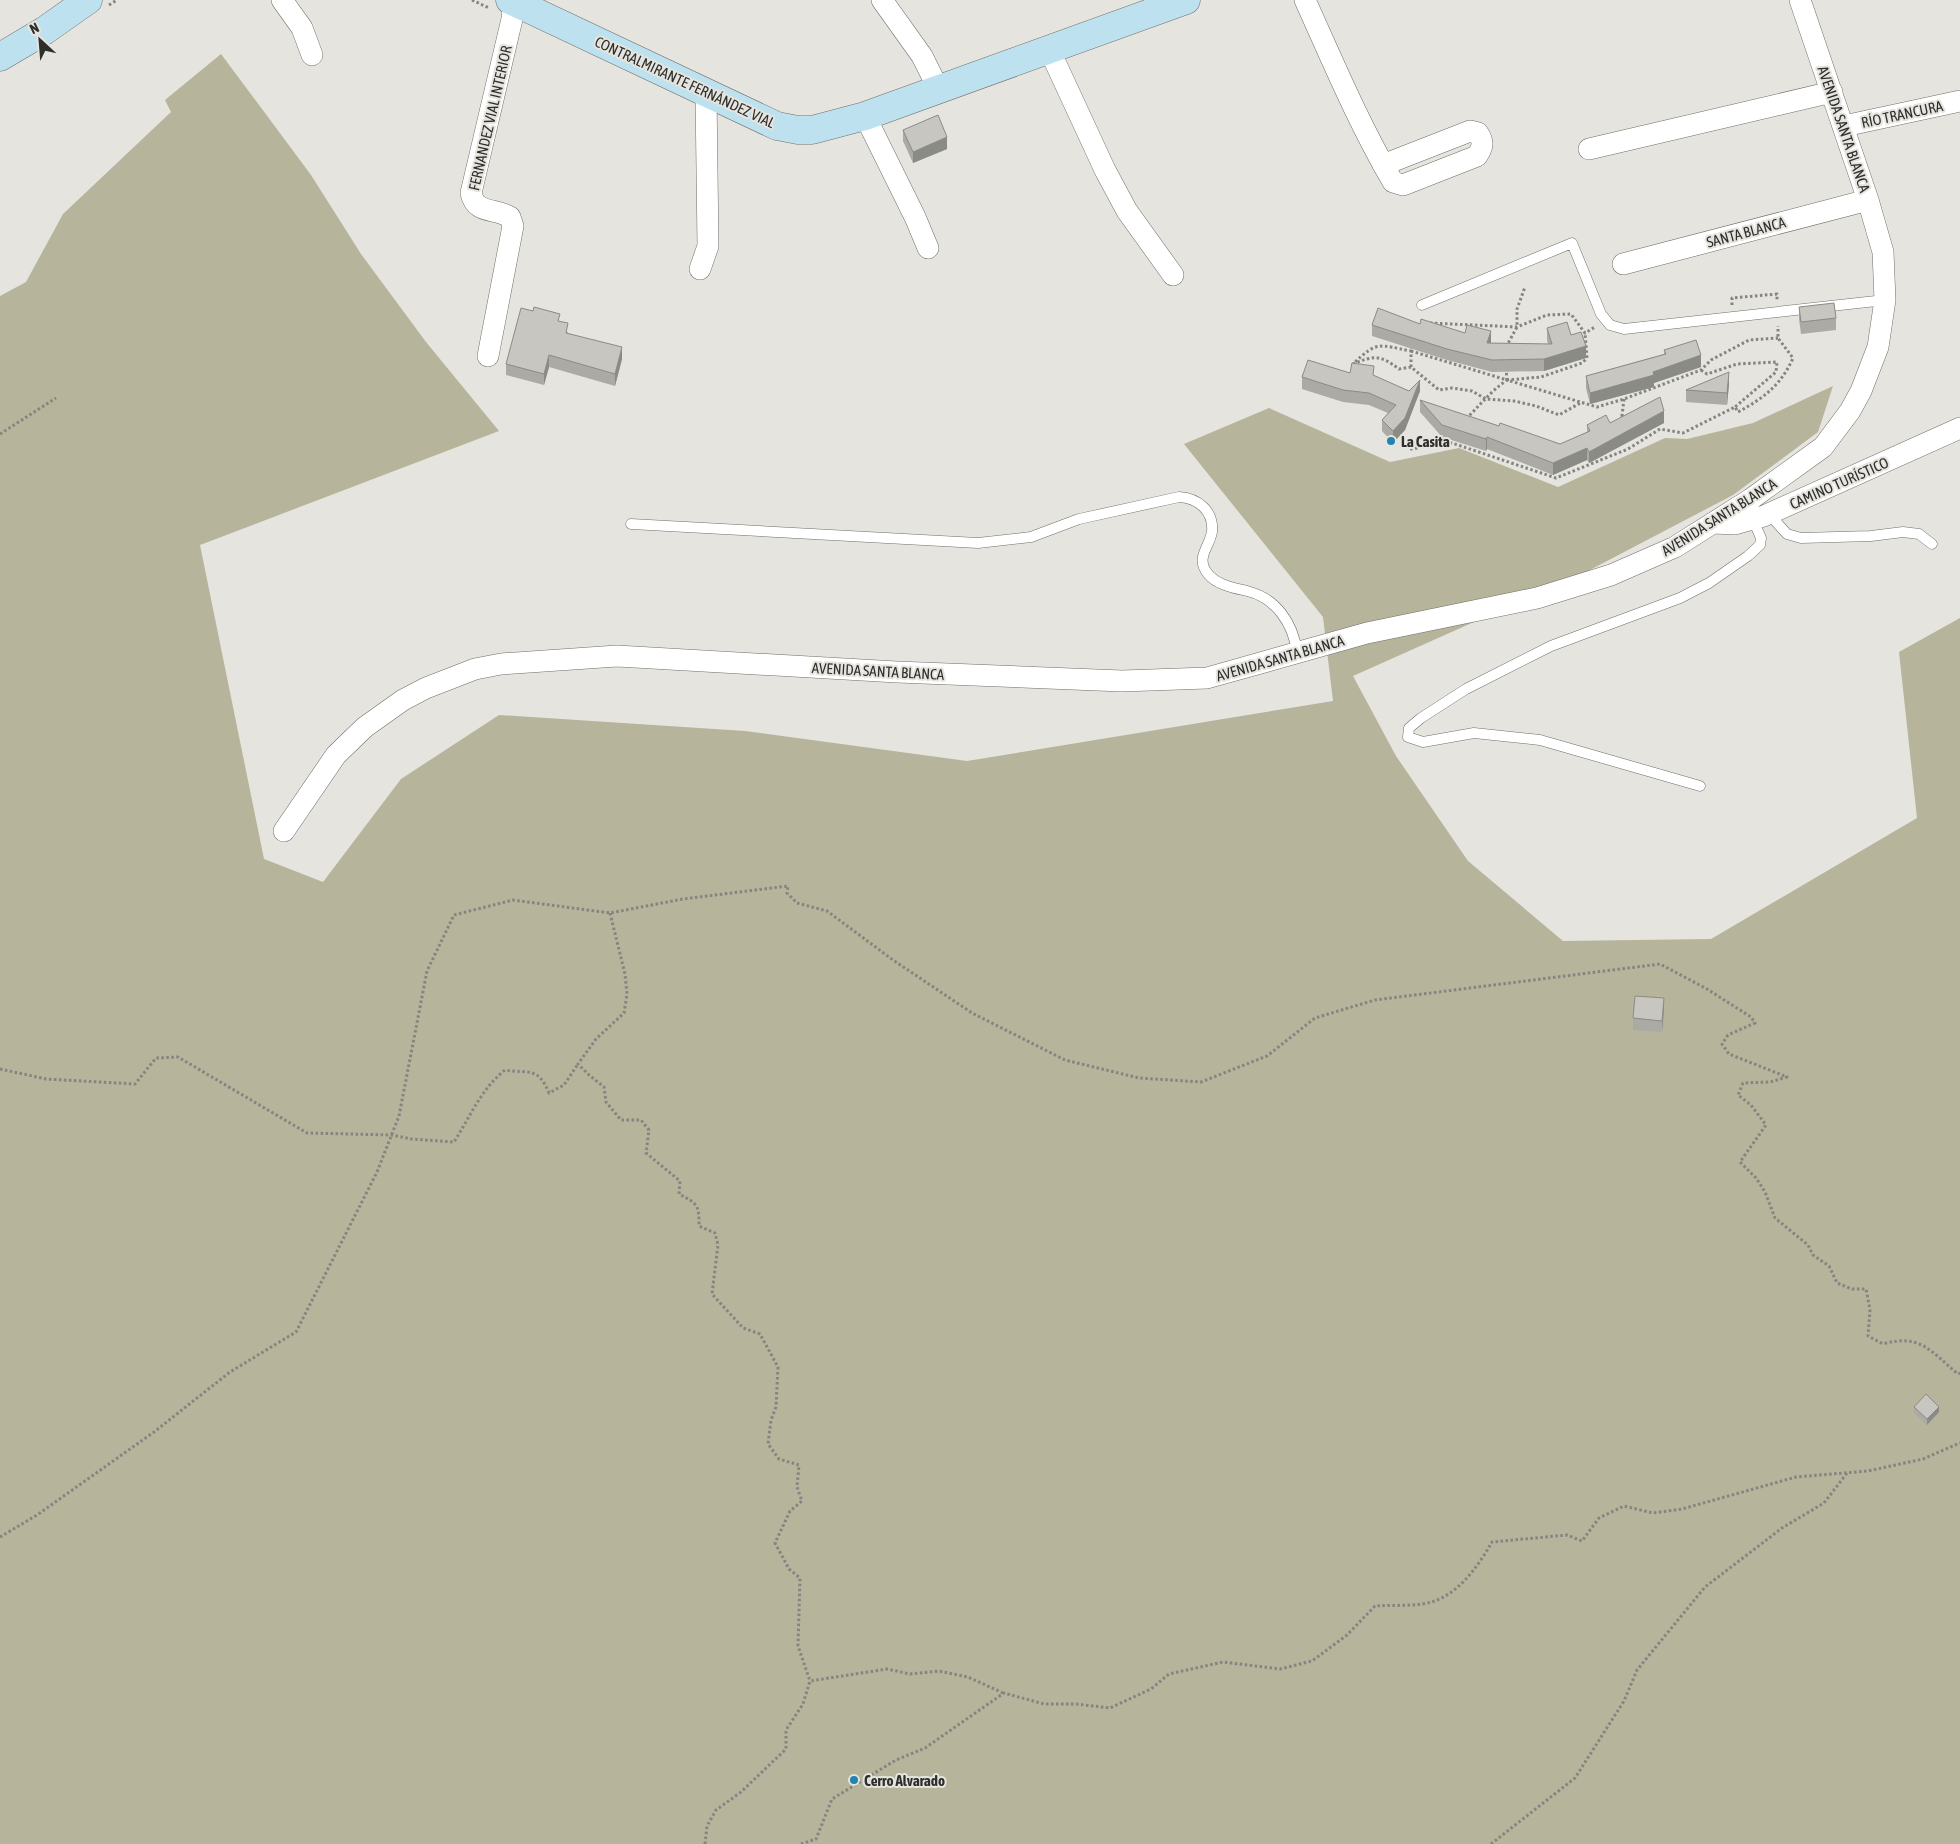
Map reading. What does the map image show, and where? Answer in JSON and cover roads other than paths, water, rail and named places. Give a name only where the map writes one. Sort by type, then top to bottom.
[{"type":"main road","points":[[0,57],[44,31],[88,0]]},
{"type":"main road","name":"CONTRALMIRANTE FERNÁNDEZ VIAL","points":[[512,1],[776,126],[798,130],[827,128],[865,116],[938,88],[1186,0]]},
{"type":"street","points":[[282,0],[302,28],[312,55]]},
{"type":"street","points":[[882,0],[922,56],[938,88]]},
{"type":"street","points":[[1305,0],[1348,95],[1383,165]]},
{"type":"street","name":"AVENIDA SANTA BLANCA","points":[[284,831],[336,755],[381,715],[426,688],[475,669],[501,664],[617,656],[897,672],[1122,682],[1206,678],[1368,633],[1537,598],[1611,575],[1675,547],[1751,499],[1823,447],[1837,430],[1861,391],[1870,369],[1883,324],[1885,300],[1883,252],[1844,126],[1800,0]]},
{"type":"street","name":"FERNANDEZ VIAL INTERIOR","points":[[488,356],[513,226],[510,217],[501,212],[482,210],[472,201],[471,193],[512,19],[512,1]]},
{"type":"street","points":[[1049,49],[1105,170],[1123,203],[1173,275]]},
{"type":"street","points":[[1589,149],[1832,92]]},
{"type":"street","points":[[700,268],[708,246],[706,94]]},
{"type":"street","name":"RÍO TRANCURA","points":[[1844,126],[1960,101]]},
{"type":"street","points":[[865,116],[915,216],[928,248]]},
{"type":"street","name":"SANTA BLANCA","points":[[1623,264],[1868,200]]},
{"type":"street","name":"CAMINO TURÍSTICO","points":[[1714,523],[1735,524],[1761,517],[1960,428]]},
{"type":"lane","points":[[1422,305],[1572,243],[1601,314],[1610,325],[1624,329],[1885,300]]},
{"type":"lane","points":[[631,524],[978,543],[1031,537],[1079,519],[1179,497],[1187,497],[1201,504],[1210,517],[1212,532],[1203,553],[1202,562],[1210,576],[1228,586],[1250,592],[1270,602],[1286,618],[1292,628],[1298,652]]},
{"type":"lane","points":[[1761,517],[1787,534],[1801,538],[1871,536],[1903,532],[1919,534],[1932,544]]},
{"type":"lane","points":[[1700,786],[1540,740],[1474,733],[1423,742],[1408,737],[1409,728],[1466,689],[1551,646],[1680,598],[1709,583],[1748,556],[1760,545],[1761,517]]},
{"type":"place","name":"La Casita","points":[[1391,441]]},
{"type":"place","name":"Cerro Alvarado","points":[[854,1780]]}]
